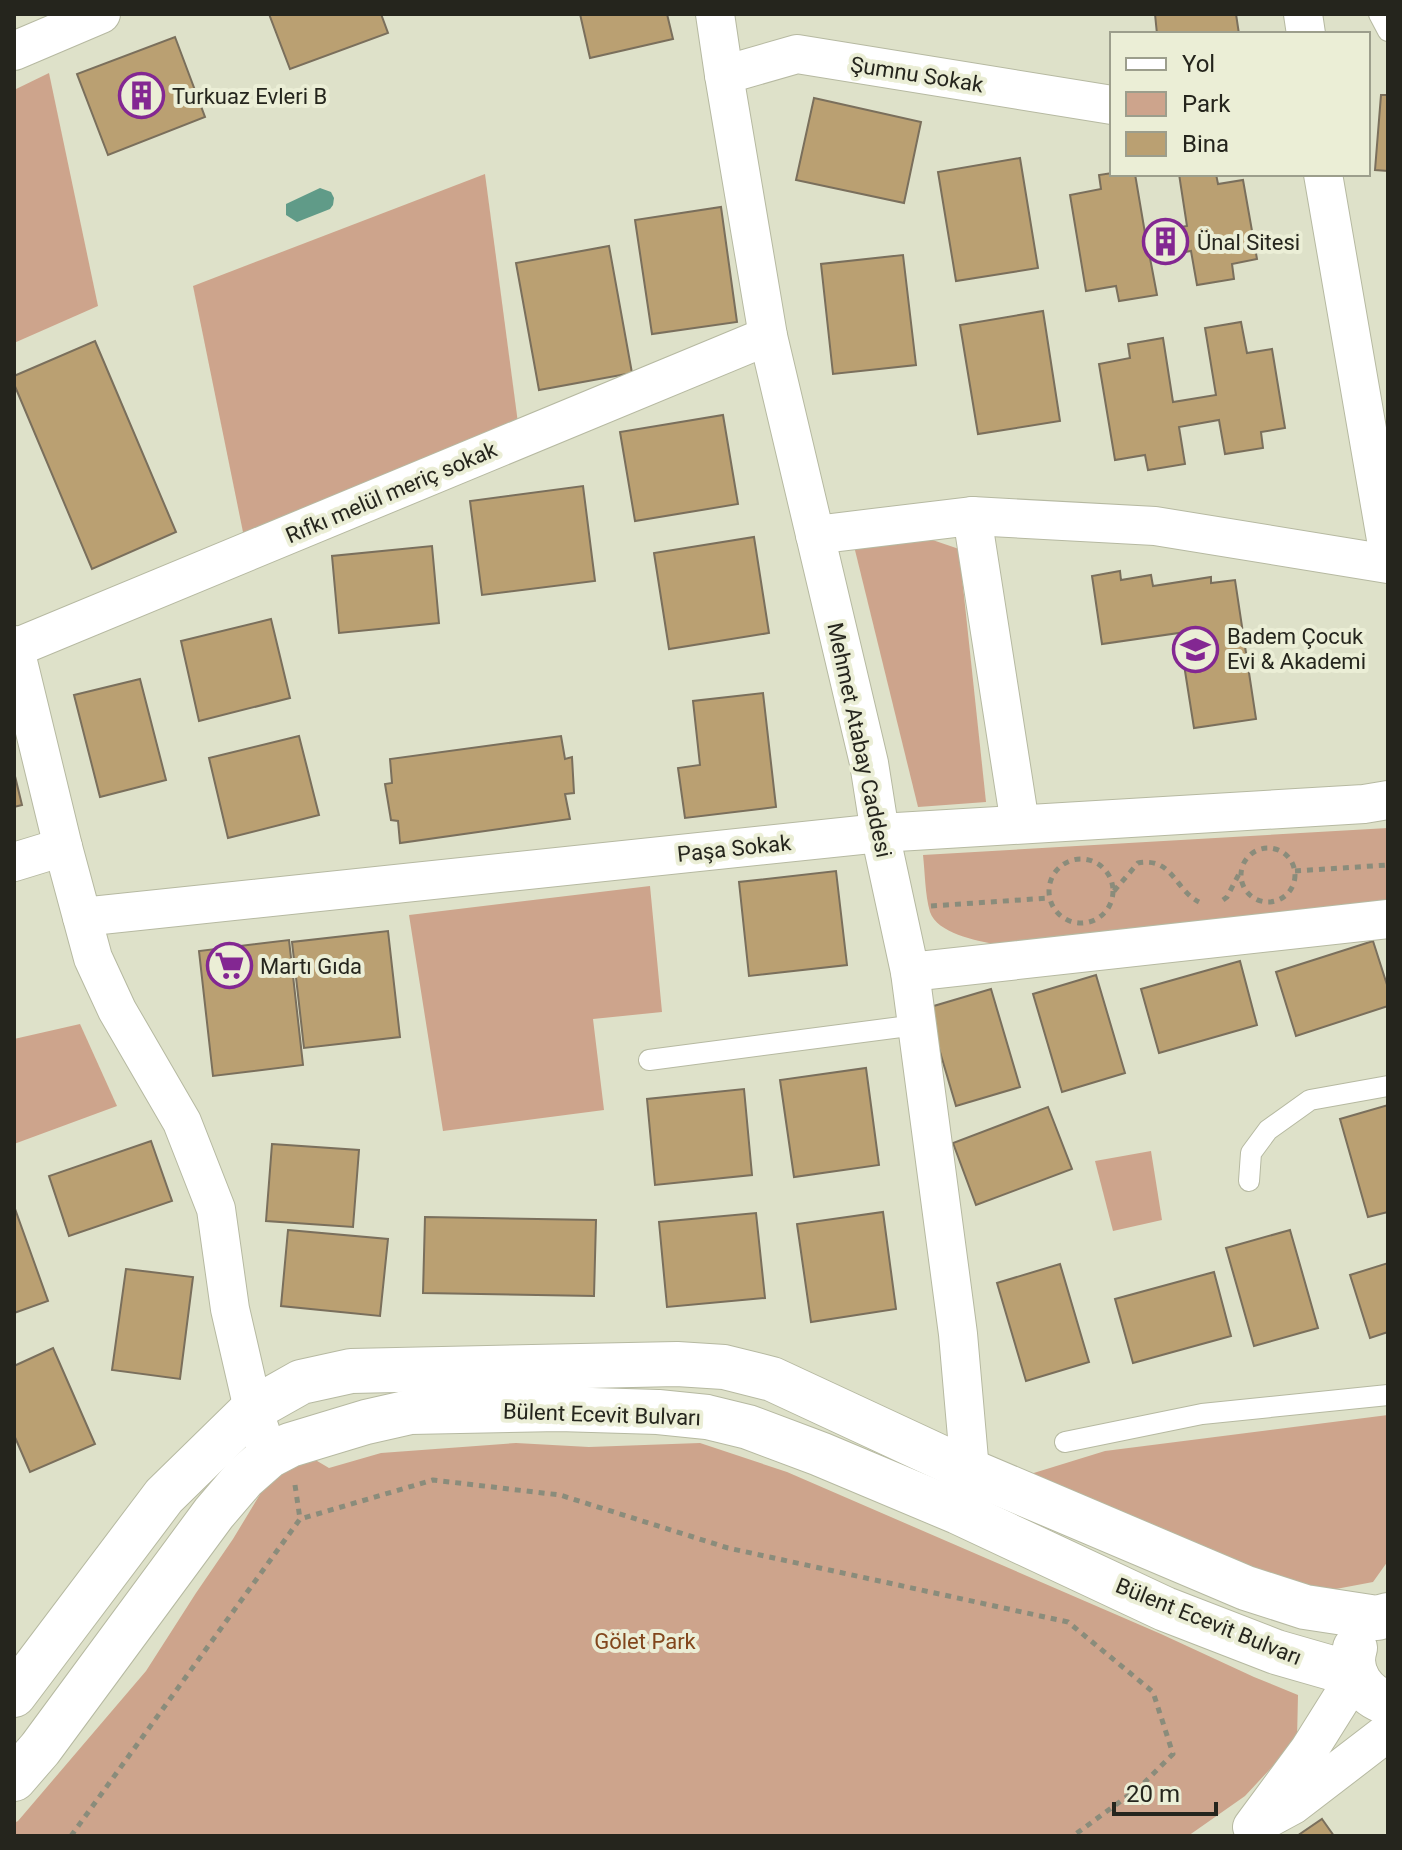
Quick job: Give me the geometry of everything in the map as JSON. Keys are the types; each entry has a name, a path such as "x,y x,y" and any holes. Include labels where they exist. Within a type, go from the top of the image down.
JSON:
{"main road":[{"name":"Bülent Ecevit Bulvarı","path":"14,1695 164,1496 253,1409 301,1382 351,1371 677,1364 724,1367 772,1379 970,1471 1246,1588 1305,1607 1384,1612"},
{"name":"Bülent Ecevit Bulvarı","path":"14,1779 40,1749 214,1513 244,1478 269,1456 290,1445 410,1412 559,1409 670,1413 707,1417 748,1427 965,1515 1165,1609 1276,1652 1356,1675 1386,1733"},
{"path":"965,1515 970,1471"},
{"path":"1356,1675 1353,1653 1360,1634 1384,1612"}],"street":[{"path":"14,51 101,14"},
{"name":"Mehmet Atabay Caddesi","path":"715,14 768,336 869,763 880,833 910,972 958,1334 970,1471"},
{"name":"Şumnu Sokak","path":"724,75 797,54 1110,105"},
{"path":"815,535 972,516 1155,526 1387,547 1323,176"},
{"name":"Rıfkı melül meriç sokak","path":"15,657 768,336"},
{"path":"972,516 1020,824"},
{"path":"15,657 93,958 117,1010 182,1122 216,1209 230,1309 253,1409 269,1456"},
{"name":"Paşa Sokak","path":"82,917 880,833 1364,804 1388,800"},
{"path":"14,862 63,847"},
{"path":"910,972 1388,919"},
{"path":"1246,1832 1309,1750 1356,1675"},
{"path":"1246,1832 1293,1805 1386,1733"}],"lane":[{"path":"1379,14 1388,31"},
{"path":"649,1060 916,1025"},
{"path":"1249,1181 1251,1153 1268,1130 1310,1100 1388,1086"},
{"path":"1065,1442 1202,1414 1388,1395"}],"path":[{"path":"1220,902 1227,897 1244,862 1250,855 1265,848 1281,851 1288,856 1295,871 1295,881 1285,896 1267,902 1251,895 1241,879 1241,870"},
{"path":"1113,892 1111,881 1098,864 1078,859 1067,862 1052,877 1049,898 1060,916 1079,924 1089,922 1106,911 1113,892 1138,863 1153,862 1167,868 1191,898 1203,903"},
{"path":"1295,871 1388,865"},
{"path":"896,908 1049,898"},
{"path":"71,1836 300,1519 433,1480 560,1495 728,1548 1068,1622 1153,1692 1173,1754 1140,1787 1073,1836"}],"green space":[{"path":"49,73 98,306 14,343 14,90"},
{"path":"485,174 518,423 244,537 193,286"},
{"path":"912,533 959,549 986,802 918,807 853,542"},
{"path":"1388,828 1388,902 996,944 958,935 940,925 930,912 927,898 923,855"},
{"path":"650,886 662,1012 593,1019 604,1110 443,1131 409,915"},
{"path":"80,1024 117,1106 14,1144 14,1039"},
{"path":"1151,1151 1162,1220 1113,1231 1095,1161"},
{"path":"1388,1415 1388,1561 1373,1582 1320,1592 1190,1547 1024,1476 1105,1451"},
{"name":"Gölet Park","path":"516,1443 589,1447 700,1443 787,1472 1298,1695 1297,1740 1245,1796 1188,1836 14,1836 14,1823 146,1671 233,1539 290,1445 329,1468 381,1453"}],"water":[{"path":"320,188 331,192 334,198 330,209 297,222 286,215 286,204"}],"building":[{"path":"269,14 381,14 388,33 290,69"},
{"path":"580,14 667,14 673,39 590,58"},
{"path":"1155,14 1236,14 1239,32 1157,32"},
{"name":"Turkuaz Evleri B","path":"175,37 205,117 108,155 77,74"},
{"path":"1381,95 1388,95 1388,171 1375,170"},
{"path":"814,98 921,122 904,203 796,180"},
{"path":"1020,158 1038,268 956,281 938,172"},
{"name":"Ünal Sitesi","path":"1099,175 1135,176 1145,233 1187,226 1179,176 1216,176 1218,184 1243,180 1257,259 1232,264 1234,279 1197,285 1191,251 1150,258 1157,295 1119,301 1116,286 1086,291 1070,195 1101,189"},
{"path":"721,207 737,322 652,334 635,220"},
{"path":"609,246 632,373 539,390 516,263"},
{"path":"903,255 916,365 833,374 821,264"},
{"path":"1043,311 1060,421 978,434 960,325"},
{"path":"1241,322 1247,353 1272,349 1285,428 1261,432 1263,448 1225,454 1219,420 1179,427 1185,464 1148,470 1145,455 1115,460 1099,364 1130,358 1128,344 1163,338 1173,402 1216,395 1205,328"},
{"path":"95,341 176,532 92,569 14,384 14,376"},
{"path":"723,415 738,504 635,521 620,432"},
{"path":"583,486 595,581 482,595 470,501"},
{"path":"754,537 769,633 669,649 654,553"},
{"path":"432,546 439,623 339,633 332,556"},
{"path":"1120,571 1121,580 1151,575 1153,586 1211,577 1211,583 1235,580 1256,719 1194,728 1179,633 1102,644 1092,576"},
{"path":"271,619 290,698 199,721 181,641"},
{"path":"140,679 166,780 100,797 74,695"},
{"path":"763,693 776,807 685,818 678,768 700,765 693,701"},
{"path":"299,736 319,815 228,838 209,758"},
{"path":"561,736 565,759 572,757 574,793 565,794 570,819 400,843 398,821 391,820 385,784 392,783 390,759"},
{"path":"14,772 22,805 14,807"},
{"path":"836,871 847,965 749,976 739,882"},
{"path":"388,931 400,1037 304,1048 292,942"},
{"path":"289,940 303,1065 213,1076 199,951"},
{"path":"1373,941 1388,988 1388,1006 1296,1036 1276,972"},
{"path":"1240,961 1257,1025 1159,1053 1141,989"},
{"path":"1096,975 1125,1073 1062,1092 1033,994"},
{"path":"991,989 1020,1087 956,1106 927,1008"},
{"path":"866,1068 879,1165 794,1177 780,1080"},
{"path":"744,1089 752,1175 655,1185 647,1099"},
{"path":"1388,1105 1388,1212 1368,1217 1340,1119"},
{"path":"1048,1107 1072,1169 976,1205 953,1143"},
{"path":"151,1141 172,1201 69,1236 49,1176"},
{"path":"272,1144 359,1150 353,1227 266,1221"},
{"path":"14,1206 48,1301 14,1313"},
{"path":"883,1212 896,1309 811,1322 797,1224"},
{"path":"756,1213 765,1298 667,1307 659,1222"},
{"path":"425,1217 596,1220 594,1296 423,1293"},
{"path":"288,1230 388,1239 380,1316 281,1306"},
{"path":"1290,1230 1318,1328 1254,1346 1226,1248"},
{"path":"1388,1263 1388,1332 1370,1338 1350,1275"},
{"path":"1060,1264 1089,1362 1026,1381 997,1283"},
{"path":"126,1269 193,1277 180,1379 112,1370"},
{"path":"1214,1272 1231,1336 1133,1363 1115,1299"},
{"path":"53,1348 95,1444 30,1472 14,1435 14,1366"},
{"path":"1322,1819 1334,1836 1297,1836"}],"place":[{"name":"Turkuaz Evleri B","path":"141,96"},
{"name":"Ünal Sitesi","path":"1166,242"},
{"name":"Badem Çocuk Evi & Akademi","path":"1196,649"},
{"name":"Martı Gıda","path":"229,966"}]}
